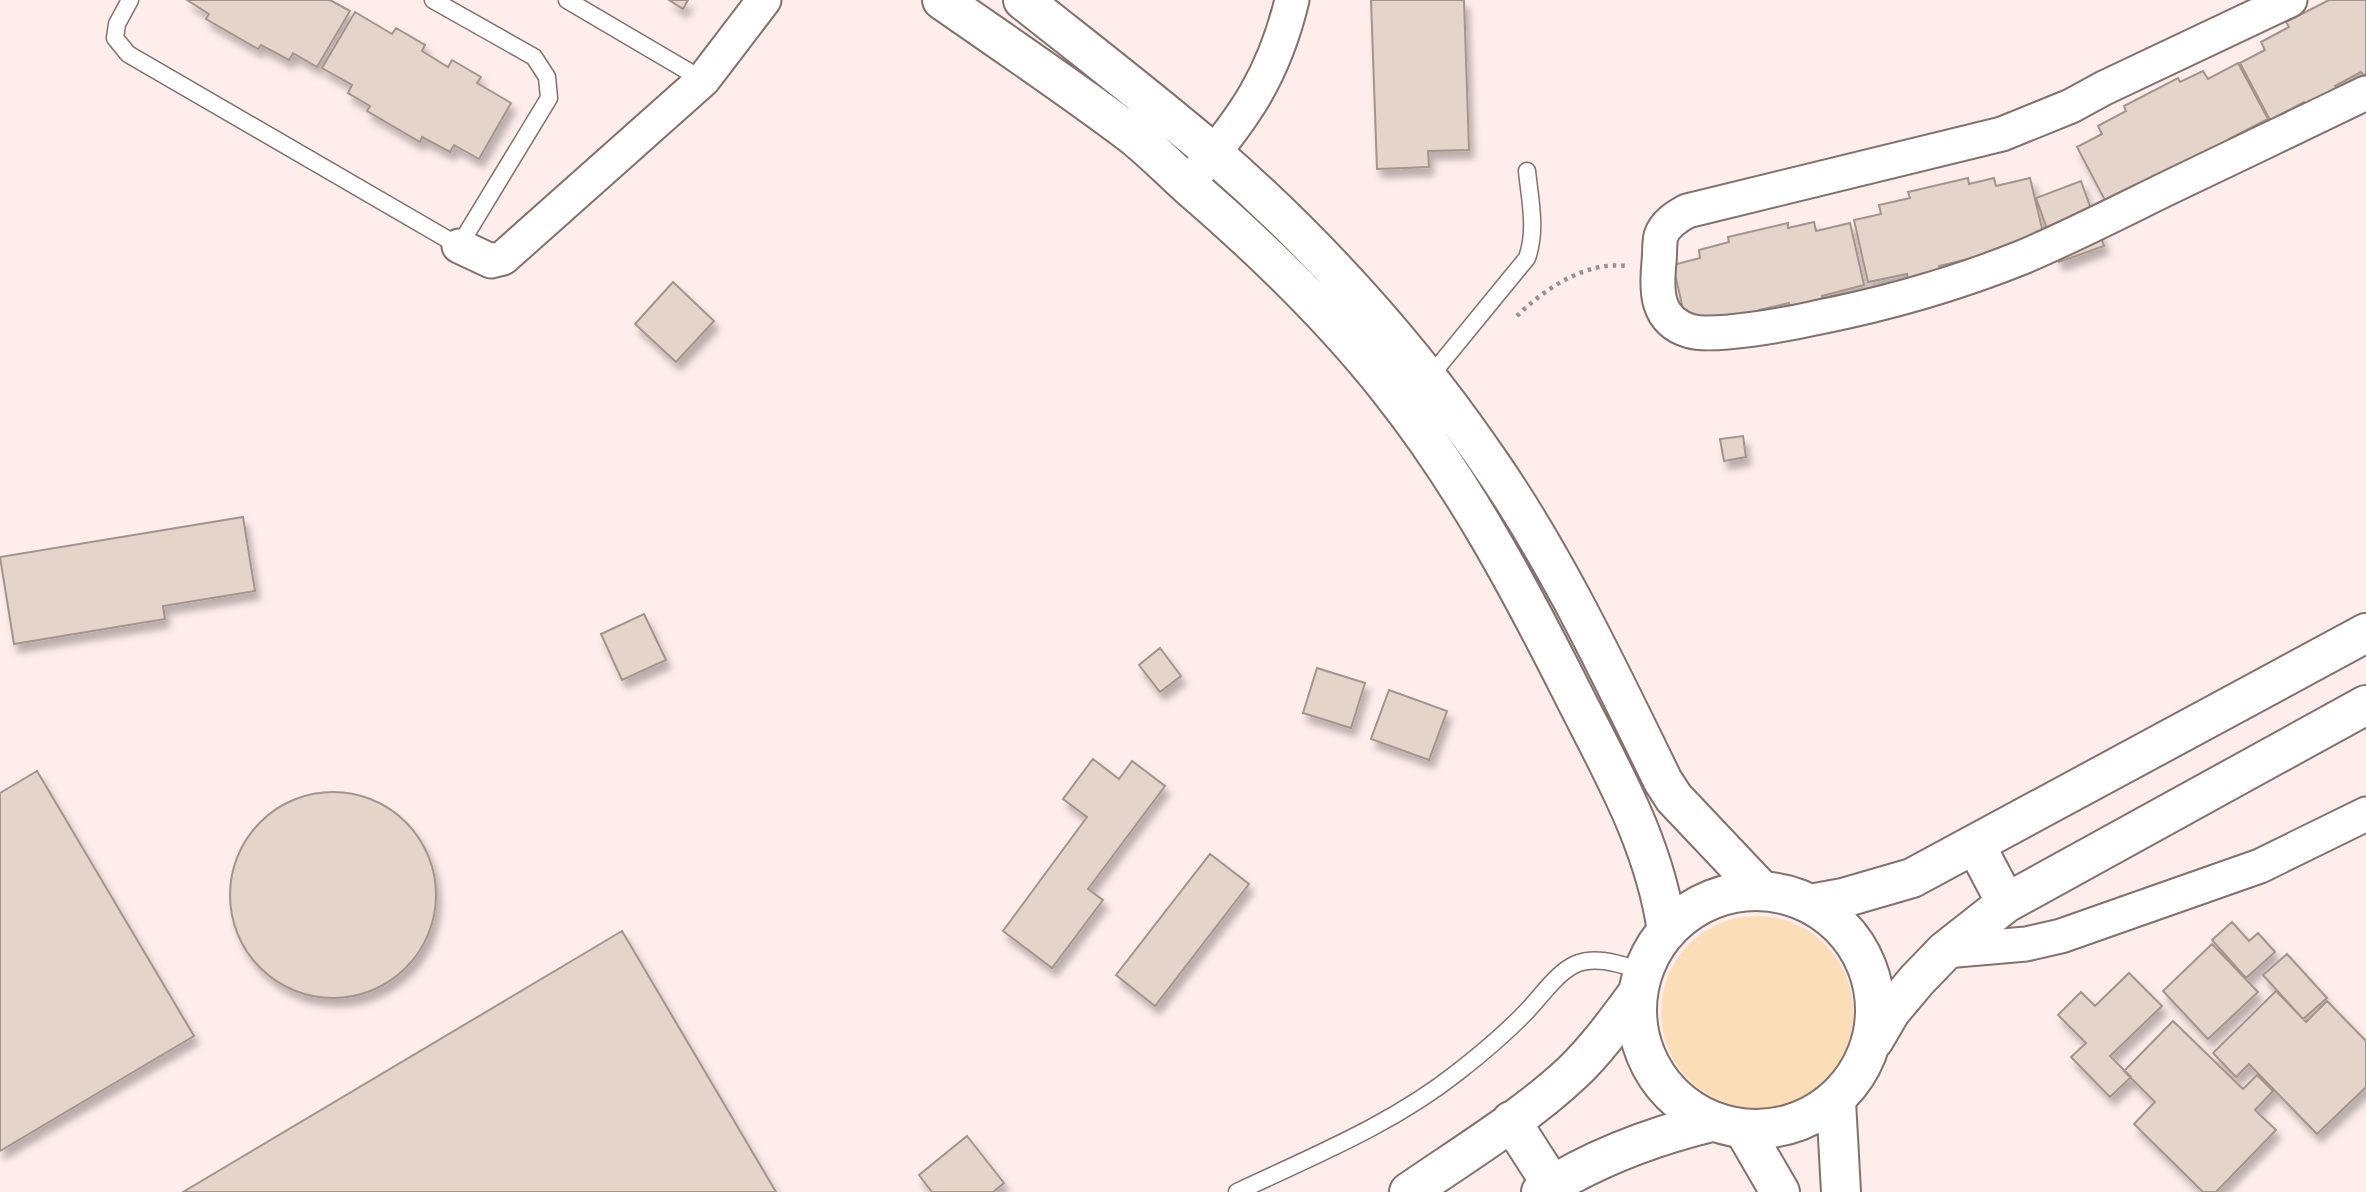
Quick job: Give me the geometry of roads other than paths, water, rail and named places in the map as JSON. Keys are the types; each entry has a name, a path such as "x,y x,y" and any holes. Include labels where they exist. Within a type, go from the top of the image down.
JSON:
{"main road":[{"path":"942,0 1133,135 1240,229 1313,274"},
{"path":"1023,0 1213,153 1265,200 1313,274 1486,456 1528,523 1605,663 1663,781 1674,798 1762,891"},
{"path":"1411,376 1455,480 1533,613 1639,827 1656,879 1667,931"},
{"path":"1811,904 1843,898 1912,878 2366,633"},
{"path":"1511,1121 1547,1188 1614,1152 1648,1139 1728,1126 1777,1129 1808,1119 1836,1101 1857,1075 1891,1011 1945,951 1976,925 2006,903 2366,705"},
{"path":"1975,844 2006,903"},
{"path":"1409,1192 1548,1095 1575,1070 1601,1042 1640,982 1653,950 1667,931 1687,913 1710,900 1736,892 1762,891 1787,895 1811,904 1834,919 1847,932 1867,963 1875,990 1876,1018 1871,1045"},
{"path":"1640,982 1638,1033 1653,1071 1678,1102 1728,1126 1780,1192"},
{"path":"1836,1101 1841,1192"}],"street":[{"path":"459,246 491,261 503,258 703,80 764,0"},
{"path":"1187,184 1247,110 1272,66 1292,0"},
{"path":"2290,0 2071,106 2002,134 1687,211 1669,222 1661,235 1657,290 1664,313 1682,329 1693,332 1760,328 1885,302 1954,281 2022,257 2088,227 2366,93"},
{"path":"1945,951 2026,944 2061,936 2260,866 2366,814"}],"lane":[{"path":"130,0 117,24 115,38 128,54 459,246 550,98 548,77 534,57 433,0"},
{"path":"567,0 703,80"},
{"path":"1411,376 1527,258 1532,245 1533,230 1527,171"},
{"path":"1237,1192 1375,1128 1417,1102 1491,1044 1524,1014 1564,971 1576,964 1589,960 1603,961 1640,982"}]}
